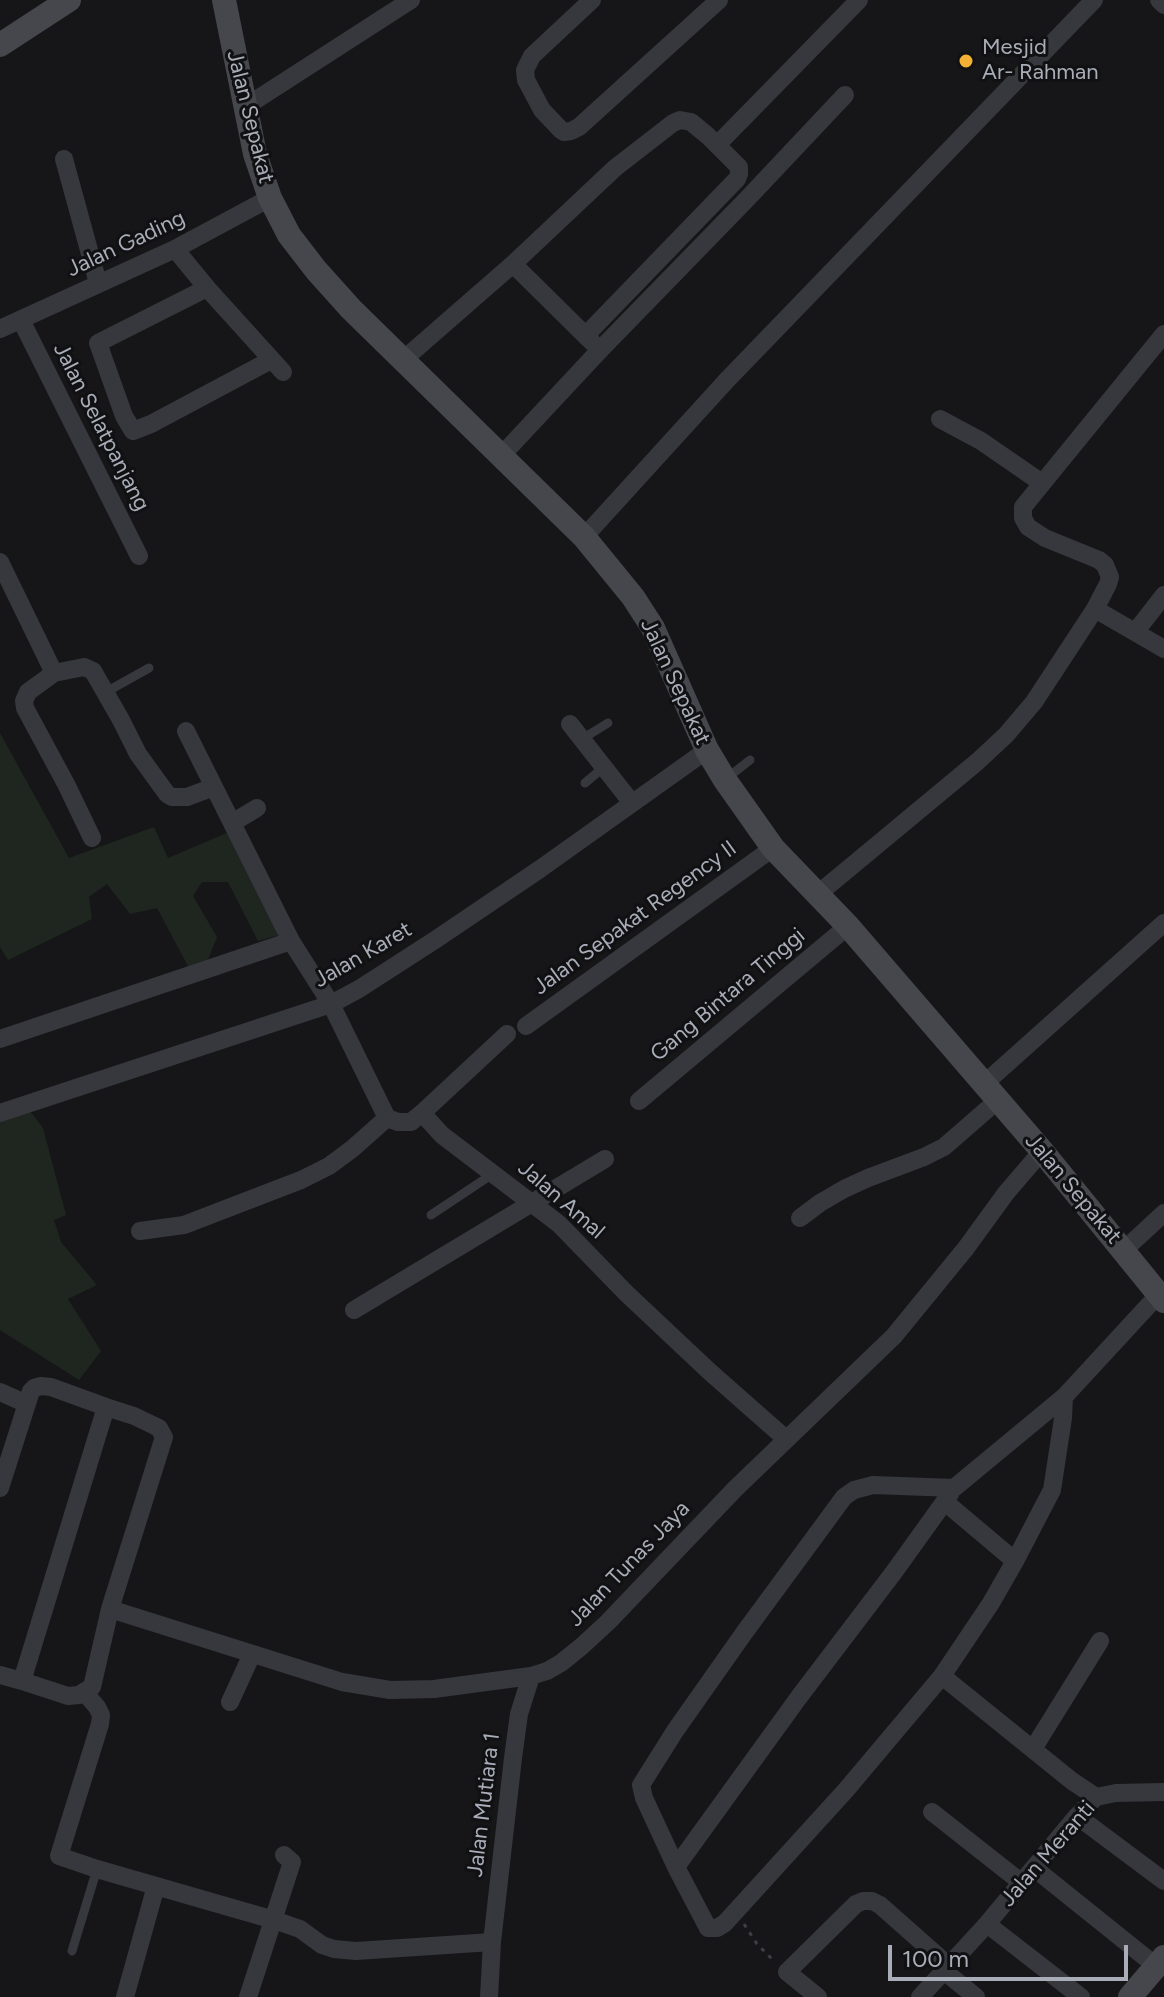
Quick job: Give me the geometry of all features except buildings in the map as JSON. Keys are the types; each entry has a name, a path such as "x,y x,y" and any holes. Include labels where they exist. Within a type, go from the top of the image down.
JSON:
{"main road":[{"path":"0,45 69,0"},
{"name":"Jalan Sepakat","path":"224,0 255,154 270,198 289,235 351,309 584,537 633,597 653,628 707,750 773,848 848,926 1042,1151 1161,1297"},
{"path":"1130,1997 1160,1962"}],"street":[{"path":"245,107 411,0"},
{"path":"592,0 532,56 525,70 526,80 542,110 561,130 571,131 579,127 719,0"},
{"path":"717,145 859,0"},
{"path":"584,537 727,380 1094,0"},
{"path":"1159,0 1164,5"},
{"path":"501,456 845,95"},
{"path":"403,360 513,264 615,168 673,123 686,120 695,124 739,167 737,179 586,335"},
{"path":"64,159 98,283"},
{"name":"Jalan Gading","path":"0,329 175,249 270,198"},
{"path":"175,249 277,366 133,431 124,416 98,343 207,288"},
{"path":"513,264 600,350"},
{"name":"Jalan Selatpanjang","path":"21,320 139,556"},
{"path":"818,894 1006,735 1034,702 1095,609 1110,577 1105,565 1028,527 1023,518 1023,507 1164,334"},
{"path":"940,419 981,441 1042,483"},
{"path":"0,562 54,673"},
{"path":"1136,631 1164,595"},
{"path":"1095,609 1164,649"},
{"path":"92,838 25,708 28,692 54,673 87,668 93,671 138,754 167,794 187,797 214,787"},
{"path":"570,724 632,803"},
{"path":"186,731 291,941 331,1004 387,1118 411,1122 507,1034"},
{"name":"Jalan Karet","path":"0,1113 331,1004 435,940 707,750"},
{"path":"232,823 257,808"},
{"name":"Jalan Sepakat Regency II","path":"526,1026 773,848"},
{"path":"800,1218 844,1189 944,1147 991,1092 1164,923"},
{"name":"Gang Bintara Tinggi","path":"639,1101 848,926"},
{"path":"0,1039 291,941"},
{"name":"Jalan Amal","path":"422,1113 442,1135 559,1224 626,1293 786,1439"},
{"path":"140,1231 184,1225 301,1180 329,1166 387,1118"},
{"name":"Jalan Tunas Jaya","path":"110,1609 342,1682 390,1690 434,1689 531,1676 561,1663 608,1622 735,1489 894,1336 1042,1151"},
{"path":"354,1310 605,1159"},
{"path":"1124,1250 1164,1213"},
{"path":"676,1867 949,1495 1064,1397 1161,1297"},
{"path":"0,1488 6,1451 31,1391 41,1386 134,1416 159,1428 164,1437 110,1609 92,1687 85,1693 68,1696 0,1675"},
{"path":"0,1392 27,1404"},
{"path":"1015,1561 949,1495 873,1485 854,1490 844,1497 641,1781 644,1798 708,1928 721,1925 736,1910 846,1790 942,1676 991,1603 1015,1561 1052,1490 1064,1397"},
{"path":"22,1681 106,1407"},
{"path":"1033,1749 1100,1641"},
{"path":"230,1702 252,1654"},
{"name":"Jalan Mutiara 1","path":"489,1997 492,1942 515,1743 519,1714 531,1676"},
{"path":"942,1676 1096,1797"},
{"path":"85,1693 101,1715 100,1724 59,1856 274,1920 300,1929 322,1945 344,1951 492,1942"},
{"name":"Jalan Meranti","path":"920,1997 1096,1797 1116,1793 1162,1794"},
{"path":"932,1812 1160,1962"},
{"path":"1077,1816 1164,1881"},
{"path":"248,1997 292,1862 284,1855"},
{"path":"125,1997 156,1886"},
{"path":"818,1997 787,1972 856,1904 866,1900 880,1905 976,1997"},
{"path":"987,1924 1081,1997"}],"lane":[{"path":"106,692 149,668"},
{"path":"582,739 608,723"},
{"path":"725,780 750,760"},
{"path":"585,783 604,767"},
{"path":"431,1215 494,1173"},
{"path":"72,1951 97,1869"}],"path":[{"path":"736,1910 757,1944 787,1972"}],"shaded area":[{"path":"0,733 69,858 154,827 168,858 229,832 283,934 258,941 228,882 202,882 193,896 217,937 207,962 189,968 157,908 130,914 107,884 89,897 92,919 8,960 0,947"},
{"path":"27,1107 43,1128 66,1215 54,1220 61,1242 97,1285 68,1299 101,1351 79,1380 0,1330 0,1118"}],"place":[{"name":"Mesjid Ar- Rahman","path":"966,61"}]}
